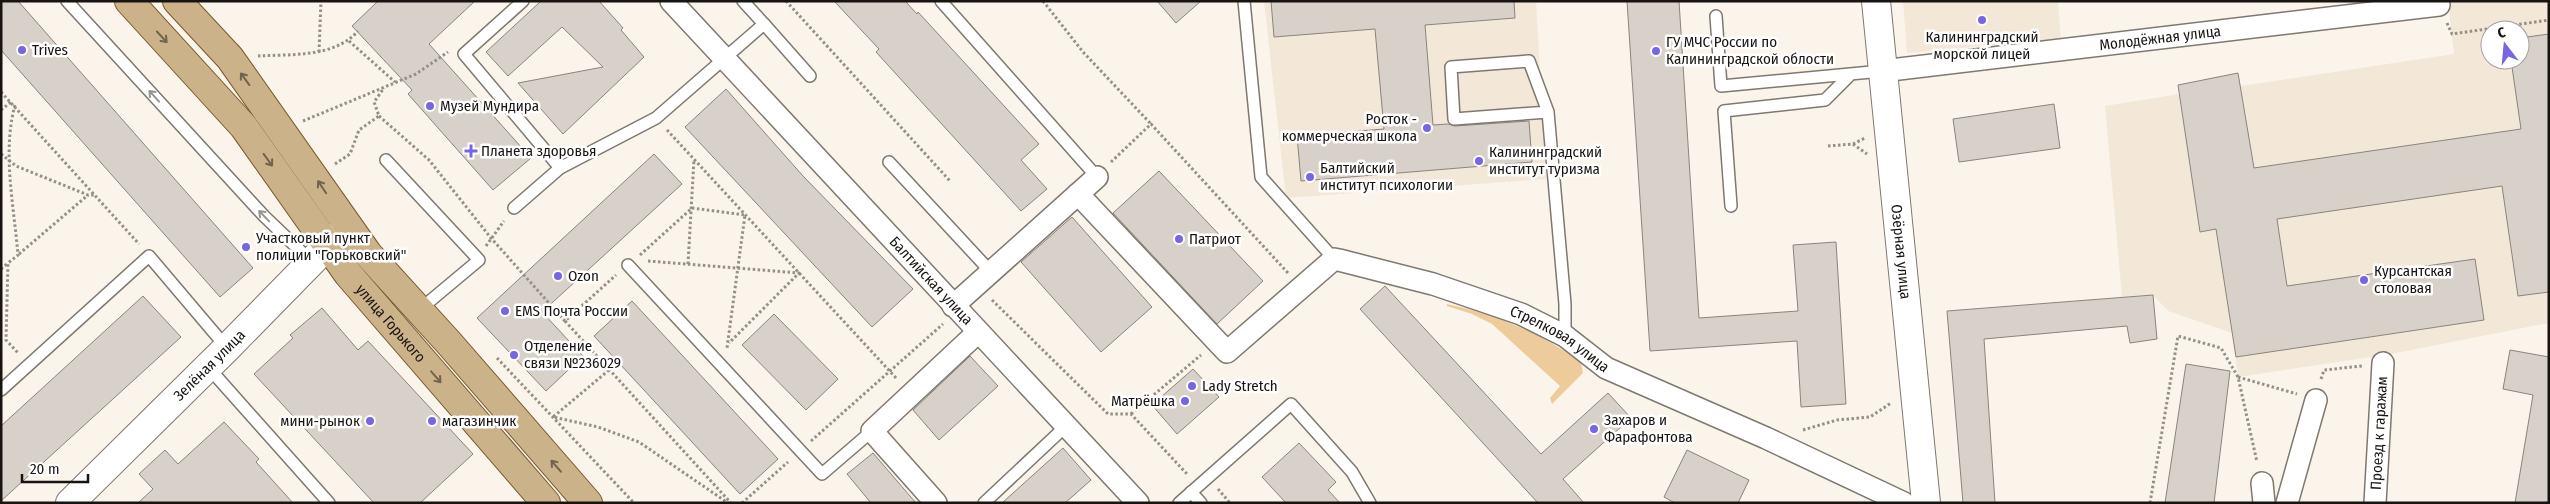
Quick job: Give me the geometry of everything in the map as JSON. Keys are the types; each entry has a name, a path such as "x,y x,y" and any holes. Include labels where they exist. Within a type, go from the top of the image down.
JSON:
{"main road":[{"name":"улица Горького","path":"129,1 244,127 320,253 348,274 546,503"},
{"name":"улица Горького","path":"177,1 230,58 368,254 418,311 450,343 588,503"}],"street":[{"path":"671,1 724,60"},
{"name":"Озёрная улица","path":"1876,1 1926,503"},
{"name":"Молодёжная улица","path":"1882,72 2439,5"},
{"name":"Балтийская улица","path":"724,60 1138,503"},
{"path":"956,309 972,289 1096,177"},
{"path":"1078,194 1222,347 1301,288 1334,259"},
{"name":"Зелёная улица","path":"70,503 320,253 349,228"},
{"name":"Стрелковая улица","path":"1334,259 1433,284 1522,314 1565,336 1606,368 1766,438 1904,503"},
{"path":"936,503 872,431 978,332"},
{"name":"Проезд к гаражам","path":"2375,503 2383,363"},
{"path":"2287,503 2316,400"}],"lane":[{"path":"67,1 264,216 320,253"},
{"path":"523,1 464,54 560,168"},
{"path":"743,1 810,76"},
{"path":"942,1 1096,177"},
{"path":"1244,1 1261,177 1334,259"},
{"path":"1716,16 1721,86 1882,72"},
{"path":"514,208 560,168 656,118 764,24"},
{"path":"1548,112 1454,119 1451,67 1529,61 1548,112 1565,304 1565,336"},
{"path":"1731,206 1724,111 1825,100 1849,76"},
{"path":"386,160 479,260 418,311"},
{"path":"889,162 991,272"},
{"path":"1,390 149,256 227,348"},
{"path":"631,262 822,474 872,431"},
{"path":"208,367 329,503"},
{"path":"1179,503 1292,404 1352,472 1370,503"},
{"path":"984,503 1066,426"},
{"path":"1191,492 1201,503"}],"path":[{"path":"319,52 321,1"},
{"path":"786,1 950,181"},
{"path":"1043,1 1083,52 1301,288"},
{"path":"2439,5 2452,34 2549,20"},
{"path":"257,56 319,52 349,41 358,32"},
{"path":"349,41 395,82"},
{"path":"296,124 416,74 449,52"},
{"path":"385,87 374,102 378,116 429,160 491,238"},
{"path":"1,92 96,194 149,256"},
{"path":"1,110 10,102"},
{"path":"15,105 10,122 10,160 18,255"},
{"path":"335,165 350,154 359,130 378,116"},
{"path":"656,118 911,394"},
{"path":"1096,177 1151,124"},
{"path":"1828,146 1853,144 1872,134"},
{"path":"1853,144 1874,159"},
{"path":"1,154 16,166 88,194 96,194"},
{"path":"688,264 694,159"},
{"path":"1,269 88,194"},
{"path":"479,260 491,238 514,208"},
{"path":"631,262 688,264 799,273"},
{"path":"8,263 6,340 29,366"},
{"path":"728,343 799,273"},
{"path":"972,289 991,299 1108,414 1131,414 1222,347"},
{"path":"742,503 956,309"},
{"path":"565,321 729,503"},
{"path":"2150,503 2178,336 2221,348 2238,377 2263,493"},
{"path":"494,354 634,503"},
{"path":"2238,377 2316,400 2324,370 2383,363"},
{"path":"553,417 609,370"},
{"path":"1766,438 1806,430 1837,420 1870,417 1893,402"},
{"path":"1131,414 1186,474 1216,487 1230,503"},
{"path":"553,417 598,427 639,442 729,503"}],"shaded area":[{"path":"1264,1 1536,1 1546,179 1286,198"},
{"name":"Калининградский морской лицей","path":"1903,1 2058,1 2061,39 1907,53"},
{"path":"2448,1 2549,1 2549,323 2391,354 2238,377 2232,333 2168,311 2153,295 2122,297 2105,106 2179,94 2178,85 2238,73 2241,86 2454,54"},
{"path":"1447,304 1483,313 1533,333 1581,362 1583,373 1552,404 1550,398 1560,386 1492,324 1472,314 1447,306"}],"building":[{"path":"1,1 18,1 253,268 220,297 1,50"},
{"path":"378,1 475,1 429,44 531,158 493,190 408,94 412,90 352,26"},
{"path":"541,1 599,1 623,28 621,30 644,57 563,134 518,83 603,67 562,27 508,76 486,52"},
{"path":"834,1 905,1 917,14 918,12 1039,144 1021,160 1047,189 1021,211 876,52 879,49"},
{"path":"1157,1 1201,1 1176,23"},
{"path":"1271,1 1514,1 1515,18 1425,25 1433,125 1448,124 1455,126 1529,121 1532,162 1301,181 1297,136 1384,129 1375,29 1274,37"},
{"path":"1627,1 1679,1 1699,318 1798,311 1793,245 1836,242 1846,404 1801,407 1797,341 1650,351"},
{"path":"2549,34 2549,292 2518,296 2502,186 2277,219 2287,286 2475,259 2484,320 2236,357 2216,229 2200,232 2178,85 2238,73 2254,168 2521,129 2512,70 2530,70 2530,37"},
{"path":"726,89 803,176 913,289 872,327 685,127"},
{"path":"2054,104 2060,148 1959,162 1953,119"},
{"path":"654,154 682,184 542,312 583,356 546,391 477,318"},
{"name":"Патриот","path":"1159,171 1263,281 1217,324 1113,213"},
{"path":"1072,217 1152,307 1101,352 1021,262"},
{"path":"1385,286 1541,454 1608,393 1631,418 1563,479 1584,503 1538,503 1360,309"},
{"path":"2153,295 2157,339 2130,343 2127,326 1984,339 1995,503 1963,503 1947,311"},
{"path":"143,296 181,337 1,501 1,426"},
{"path":"632,301 778,459 740,494 594,336"},
{"name":"мини-рынок","path":"322,308 358,350 368,341 473,454 420,503 374,503 254,374 293,338 290,335"},
{"path":"774,314 838,379 806,410 742,345"},
{"path":"2510,350 2549,357 2549,503 2515,503 2533,395 2503,389"},
{"path":"970,356 998,386 939,440 913,410"},
{"path":"2186,364 2230,371 2214,503 2165,503"},
{"name":"Матрёшка","path":"1193,369 1219,397 1177,434 1152,405"},
{"path":"224,422 259,459 256,462 293,503 138,503 153,489 139,474 165,450 178,464"},
{"path":"1299,443 1336,482 1328,490 1340,503 1286,503 1262,477"},
{"path":"1063,448 1091,480 1065,503 1002,503"},
{"path":"1687,450 1749,480 1738,503 1675,503 1664,497"},
{"path":"873,453 916,503 871,503 847,474"}],"place":[{"name":"Калининградский морской лицей","path":"1982,20"},
{"name":"Trives","path":"22,50"},
{"name":"ГУ МЧС России по Калининградской облости","path":"1656,51"},
{"name":"Музей Мундира","path":"430,106"},
{"name":"Росток - коммерческая школа","path":"1427,128"},
{"name":"Планета здоровья","path":"471,151"},
{"name":"Калининградский институт туризма","path":"1479,161"},
{"name":"Балтийский институт психологии","path":"1310,177"},
{"name":"Патриот","path":"1179,239"},
{"name":"Участковый пункт полиции \"Горьковский\"","path":"246,247"},
{"name":"Ozon","path":"558,276"},
{"name":"Курсантская столовая","path":"2364,280"},
{"name":"EMS Почта России","path":"505,311"},
{"name":"Отделение связи №236029","path":"514,355"},
{"name":"Lady Stretch","path":"1192,386"},
{"name":"Матрёшка","path":"1185,401"},
{"name":"мини-рынок","path":"370,421"},
{"name":"магазинчик","path":"432,421"},
{"name":"Захаров и Фарафонтова","path":"1594,429"}]}
